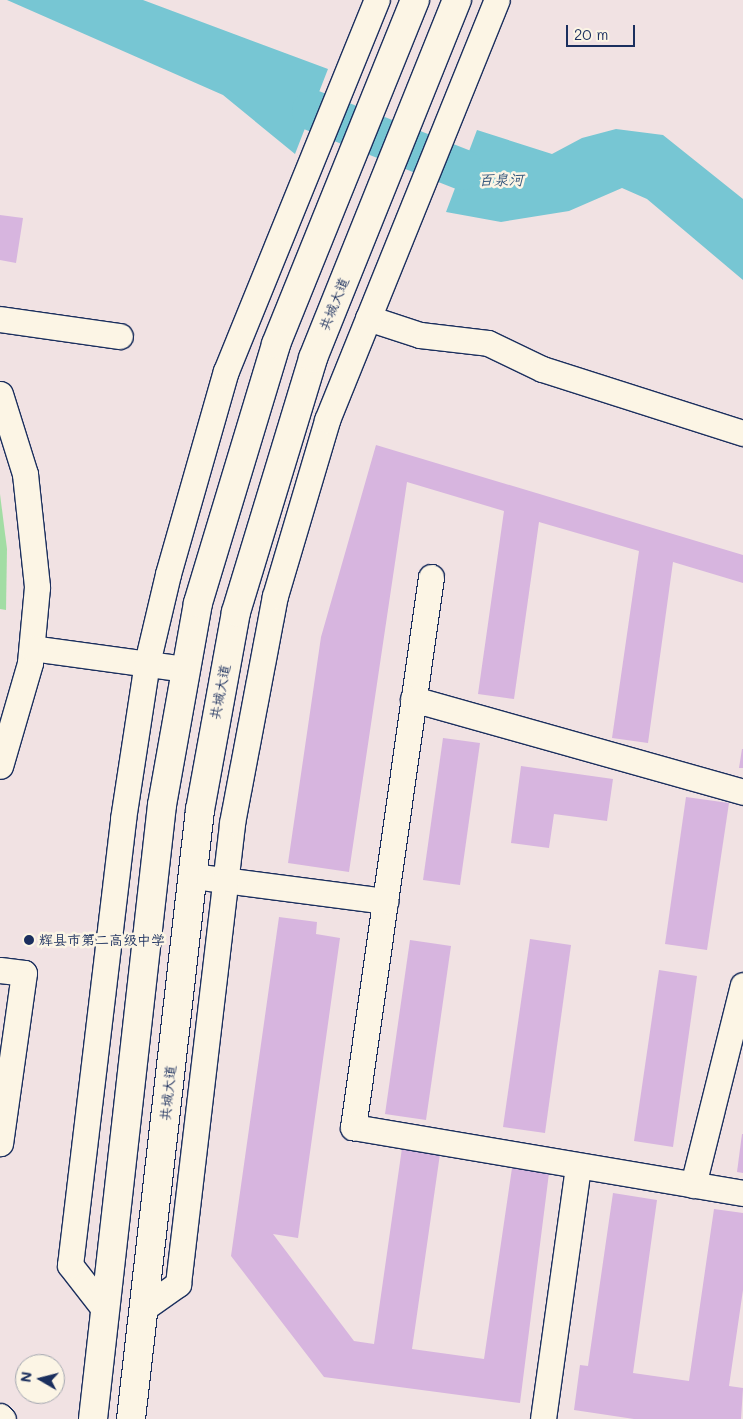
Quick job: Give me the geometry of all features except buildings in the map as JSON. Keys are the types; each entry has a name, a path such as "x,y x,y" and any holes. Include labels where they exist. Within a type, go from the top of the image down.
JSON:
{"main road":[{"path":"93,1419 162,805 184,669 219,525 247,432 344,172 415,0"},
{"name":"共城大道","path":"132,1419 193,876 217,699 256,535 313,358 457,0"}],"street":[{"path":"105,1310 70,1265 123,819 147,664 168,574 226,370 377,0"},
{"path":"144,1308 178,1284 225,880 244,742 275,596 327,420 497,0"},
{"path":"368,318 420,336 488,344 542,369 743,433"},
{"path":"0,319 120,336"},
{"path":"0,394 16,437 32,511 37,587 32,648 22,700 0,766"},
{"path":"431,578 353,1127 743,1193"},
{"path":"32,648 184,669"},
{"path":"413,699 743,792"},
{"path":"193,876 385,901"},
{"path":"0,970 24,973 0,1144"},
{"path":"694,1185 743,985"},
{"path":"543,1419 578,1166"}],"green space":[{"path":"0,494 7,549 6,610 0,609"}],"water":[{"path":"7,0 143,0 328,69 295,154 223,95"},
{"name":"百泉河","path":"616,129 663,135 743,199 743,280 647,199 622,188 569,211 501,222 446,212 477,130 552,154 582,138"}],"waterway":[{"name":"百泉河","path":"312,110 462,169"}],"place":[{"name":"辉县市第二高级中学","path":"29,940"}]}
